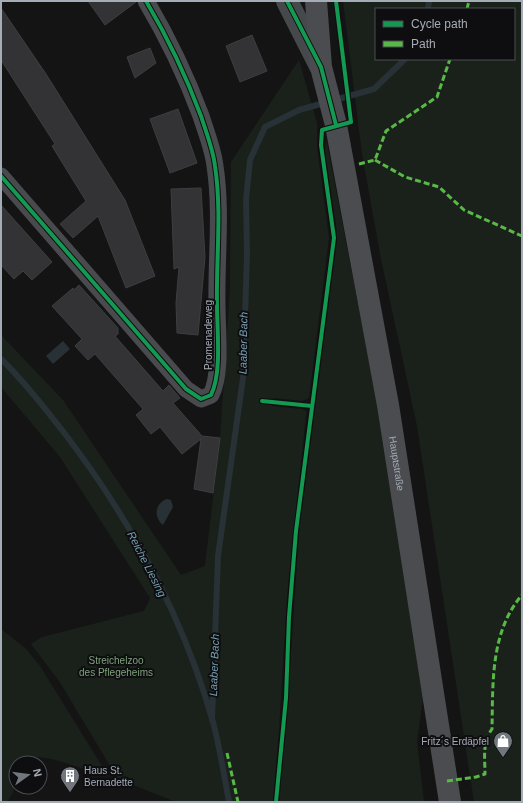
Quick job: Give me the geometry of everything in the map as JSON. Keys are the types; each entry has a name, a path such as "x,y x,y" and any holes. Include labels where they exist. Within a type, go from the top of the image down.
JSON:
{"main road":[{"path":"287,1 321,69"},
{"name":"Hauptstraße","path":"316,1 321,69 336,124 388,404 450,802"}],"street":[{"name":"Promenadeweg","path":"1,176 186,389 201,398 211,395 216,387 217,358 218,200 215,164 207,134 192,92 171,45 146,1"}],"green space":[{"path":"343,1 522,1 522,802 474,802 417,426 381,259 362,154"},
{"name":"Streichelzoo des Pflegeheims","path":"299,60 317,123 317,147 329,238 309,398 302,401 274,398 272,406 301,409 306,411 287,596 273,802 176,802 118,779 59,681 31,644 42,637 144,611 150,598 60,457 1,387 1,335 63,400 181,575 205,566 220,438 230,289 231,162"},
{"path":"326,138 381,423 423,697 417,742 424,802 279,802 286,728 299,532 337,241 325,152"},
{"path":"1,629 26,649 40,666 108,776 48,758 48,755 8,755 8,795 12,795 7,802 1,802"}],"shaded area":[{"path":"63,341 70,349 53,364 46,356"},
{"path":"167,499 171,500 173,507 163,525 158,518 157,510 160,504"}],"building":[{"path":"88,1 136,1 136,2 105,25"},
{"path":"1,8 46,74 125,200 155,276 126,288 98,216 73,238 60,224 86,201 52,146 55,144 1,60"},
{"path":"252,35 267,71 240,82 226,46"},
{"path":"150,48 156,63 135,78 127,57"},
{"path":"178,109 197,163 170,173 150,119"},
{"path":"201,188 205,257 198,335 177,333 176,303 179,267 174,269 171,189"},
{"path":"1,205 52,262 32,280 23,271 14,279 1,265"},
{"path":"79,285 118,328 118,334 115,336 163,391 169,385 180,398 173,403 202,436 220,438 213,493 194,489 201,439 182,454 160,427 151,434 136,415 143,409 95,354 88,360 75,346 82,339 52,306 73,288 74,290"}],"waterway":[{"name":"Laaber Bach","path":"428,8 429,1"},
{"name":"Laaber Bach","path":"212,720 218,556 243,378 247,255 246,200 250,160 265,127 299,110 374,89 404,60"},
{"name":"Reiche Liesing","path":"1,359 33,394 86,463 110,497 151,569 170,606 201,683 213,722 229,802"}],"marked path":[{"path":"467,8 469,1"},
{"path":"359,164 375,160 386,131 437,97 450,60"},
{"path":"375,160 405,177 439,187 464,210 522,236"},
{"path":"447,781 476,777 485,774 485,745 492,729 493,677 495,659 504,625 522,595"},
{"path":"227,753 238,802"}],"cycle path":[{"path":"1,176 186,389 201,399 211,395 217,375 218,364 218,201 214,160 201,116 189,86 169,43 146,1"},
{"path":"287,1 321,67 336,125"},
{"path":"276,802 286,698 289,617 296,531 334,238 321,145 322,130 351,122 336,1"},
{"path":"262,401 312,406"}],"place":[{"name":"Fritz´s Erdäpfel","path":"503,758"},
{"name":"Haus St. Bernadette","path":"70,793"}]}
